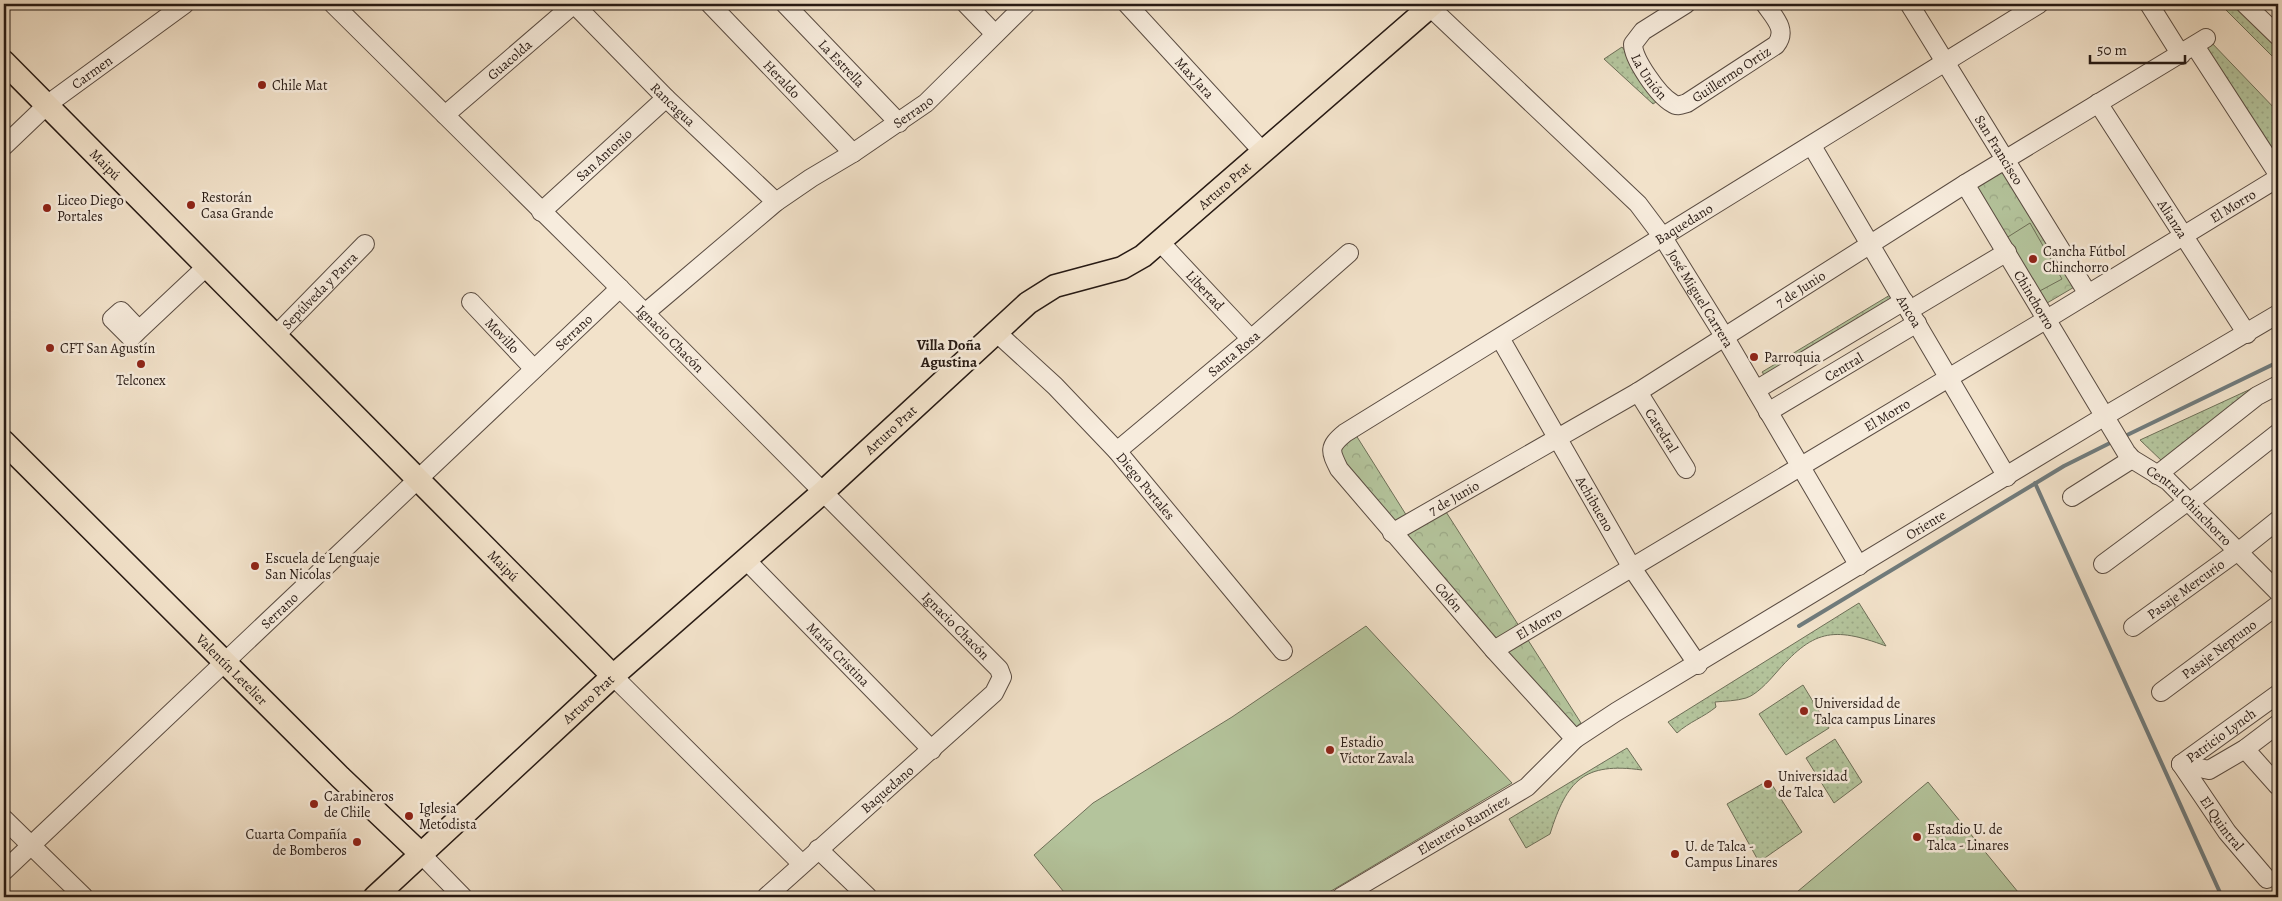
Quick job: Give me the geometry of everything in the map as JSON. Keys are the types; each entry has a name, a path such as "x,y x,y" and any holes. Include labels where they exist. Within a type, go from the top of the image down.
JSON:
{"main road":[{"name":"Arturo Prat","path":"376,897 613,676 823,492 1028,303 1048,290 1070,280 1122,268 1144,256 1431,5"},
{"name":"Maipú","path":"4,62 48,104 274,337 613,676"},
{"name":"Valentín Letelier","path":"4,442 340,777 421,854"}],"street":[{"name":"Carmen","path":"4,146 48,104 184,4"},
{"name":"Ignacio Chacón","path":"333,4 541,212 620,288 992,661 999,669 1002,678"},
{"name":"Guacolda","path":"445,115 574,4"},
{"name":"Rancagua","path":"574,4 666,98 776,202"},
{"name":"Heraldo","path":"710,4 853,153"},
{"name":"La Estrella","path":"785,4 899,123"},
{"path":"966,4 995,34"},
{"name":"Serrano","path":"645,313 776,202 899,123 940,91 1026,4"},
{"name":"Max Jara","path":"1127,4 1263,152"},
{"name":"La Unión","path":"1673,104 1666,99 1636,60 1633,44 1643,31 1686,4"},
{"name":"Guillermo Ortiz","path":"1673,104 1679,106 1687,104 1776,45 1782,35 1778,23 1765,4"},
{"name":"San Francisco","path":"1910,4 1944,63 2088,294"},
{"name":"Baquedano","path":"1331,449 1335,442 1345,433 2039,4"},
{"path":"2148,4 2194,46 2278,176"},
{"path":"2245,4 2278,36"},
{"name":"José Miguel Carrera","path":"1431,5 1638,204 1662,236 1724,336 1859,566"},
{"name":"7 de Junio","path":"1392,532 1638,392 1870,243 2194,46"},
{"name":"San Antonio","path":"541,212 666,98"},
{"name":"Alianza","path":"2098,103 2182,236 2247,334"},
{"name":"Ancoa","path":"1812,146 2007,477"},
{"name":"El Morro","path":"1494,650 2047,319 2278,176"},
{"name":"Chinchorro","path":"1965,184 2105,416"},
{"name":"Libertad","path":"1160,242 1251,339"},
{"name":"Sepúlveda y Parra","path":"274,337 366,244"},
{"name":"Santa Rosa","path":"1117,451 1251,339 1349,252"},
{"name":"Central","path":"1768,412 1910,311 2007,252"},
{"path":"139,330 206,268"},
{"name":"Serrano","path":"4,871 620,288"},
{"name":"Movillo","path":"471,302 534,369"},
{"name":"Central","path":"1756,390 1910,311"},
{"name":"Oriente","path":"1575,739 1642,696 1698,664 2105,416 2278,314"},
{"name":"Diego Portales","path":"996,332 1055,386 1117,451 1282,651"},
{"name":"Achibueno","path":"1500,338 1632,568 1698,664"},
{"path":"2157,475 2257,396 2278,386"},
{"name":"Catedral","path":"1638,392 1686,468"},
{"name":"Central Chinchorro","path":"2105,416 2129,456 2168,481 2278,592"},
{"path":"2103,564 2278,433"},
{"name":"Colón","path":"1331,449 1339,469 1392,532 1494,650 1575,739"},
{"path":"2072,497 2129,456"},
{"name":"Pasaje Mercurio","path":"2133,627 2278,520"},
{"name":"María Cristina","path":"746,560 932,750"},
{"name":"Pasaje Neptuno","path":"2161,692 2278,606"},
{"name":"Maipú","path":"613,676 802,864"},
{"name":"Baquedano","path":"766,897 818,848 932,750 994,693 1002,678"},
{"name":"Patricio Lynch","path":"2181,764 2278,694"},
{"name":"Patricio Lynch","path":"2181,764 2209,770 2245,749 2278,724"},
{"name":"Eleuterio Ramírez","path":"1341,897 1527,787 1575,739"},
{"path":"2245,749 2278,786"},
{"name":"El Quintral","path":"2181,764 2227,832 2267,879"},
{"path":"4,819 84,897"},
{"path":"818,848 868,897"},
{"name":"Valentín Letelier","path":"421,854 463,897"}],"green space":[{"path":"2220,4 2242,4 2278,41 2278,62"},
{"path":"2209,40 2278,112 2278,165 2199,48"},
{"path":"1622,47 1662,98 1653,104 1604,59"},
{"path":"2001,170 2076,286 2042,306 1970,187"},
{"name":"Cancha Fútbol Chinchorro","path":"2030,223 2062,279 2036,293 2003,240"},
{"path":"1895,292 1904,307 1773,388 1762,372"},
{"path":"2253,388 2164,463 2140,440"},
{"path":"1354,432 1410,521 1441,504 1581,723 1571,731 1331,448"},
{"path":"1859,603 1886,646 1851,636 1837,634 1824,636 1801,648 1754,694 1738,700 1715,702 1716,707 1677,733 1668,722"},
{"name":"Estadio Víctor Zavala","path":"1366,626 1512,783 1321,897 1068,897 1034,855 1093,803 1232,717"},
{"path":"1803,685 1829,728 1786,755 1759,714"},
{"path":"1835,739 1862,782 1834,803 1806,758"},
{"path":"1627,748 1642,770 1606,769 1592,772 1581,779 1571,788 1563,800 1550,834 1526,848 1509,819"},
{"path":"1769,780 1802,832 1759,862 1727,804"},
{"name":"Estadio U. de Talca - Linares","path":"1928,782 2018,892 2012,897 1791,897"}],"waterway":[{"path":"2123,437 2278,362"},
{"path":"1799,626 2064,466 2114,441"},
{"path":"2035,483 2222,897"}],"place":[{"name":"Chile Mat","path":"262,85"},
{"name":"Restorán Casa Grande","path":"191,205"},
{"name":"Liceo Diego Portales","path":"47,208"},
{"name":"Cancha Fútbol Chinchorro","path":"2033,259"},
{"name":"CFT San Agustín","path":"50,348"},
{"name":"Parroquia","path":"1754,357"},
{"name":"Telconex","path":"141,364"},
{"name":"Escuela de Lenguaje San Nicolas","path":"255,566"},
{"name":"Universidad de Talca campus Linares","path":"1804,711"},
{"name":"Estadio Víctor Zavala","path":"1330,750"},
{"name":"Universidad de Talca","path":"1768,784"},
{"name":"Carabineros de Chile","path":"314,804"},
{"name":"Iglesia Metodista","path":"409,816"},
{"name":"Estadio U. de Talca - Linares","path":"1917,837"},
{"name":"Cuarta Compañía de Bomberos","path":"357,842"},
{"name":"U. de Talca - Campus Linares","path":"1675,854"}],"district":[{"name":"Villa Doña Agustina","path":"949,354"}]}
